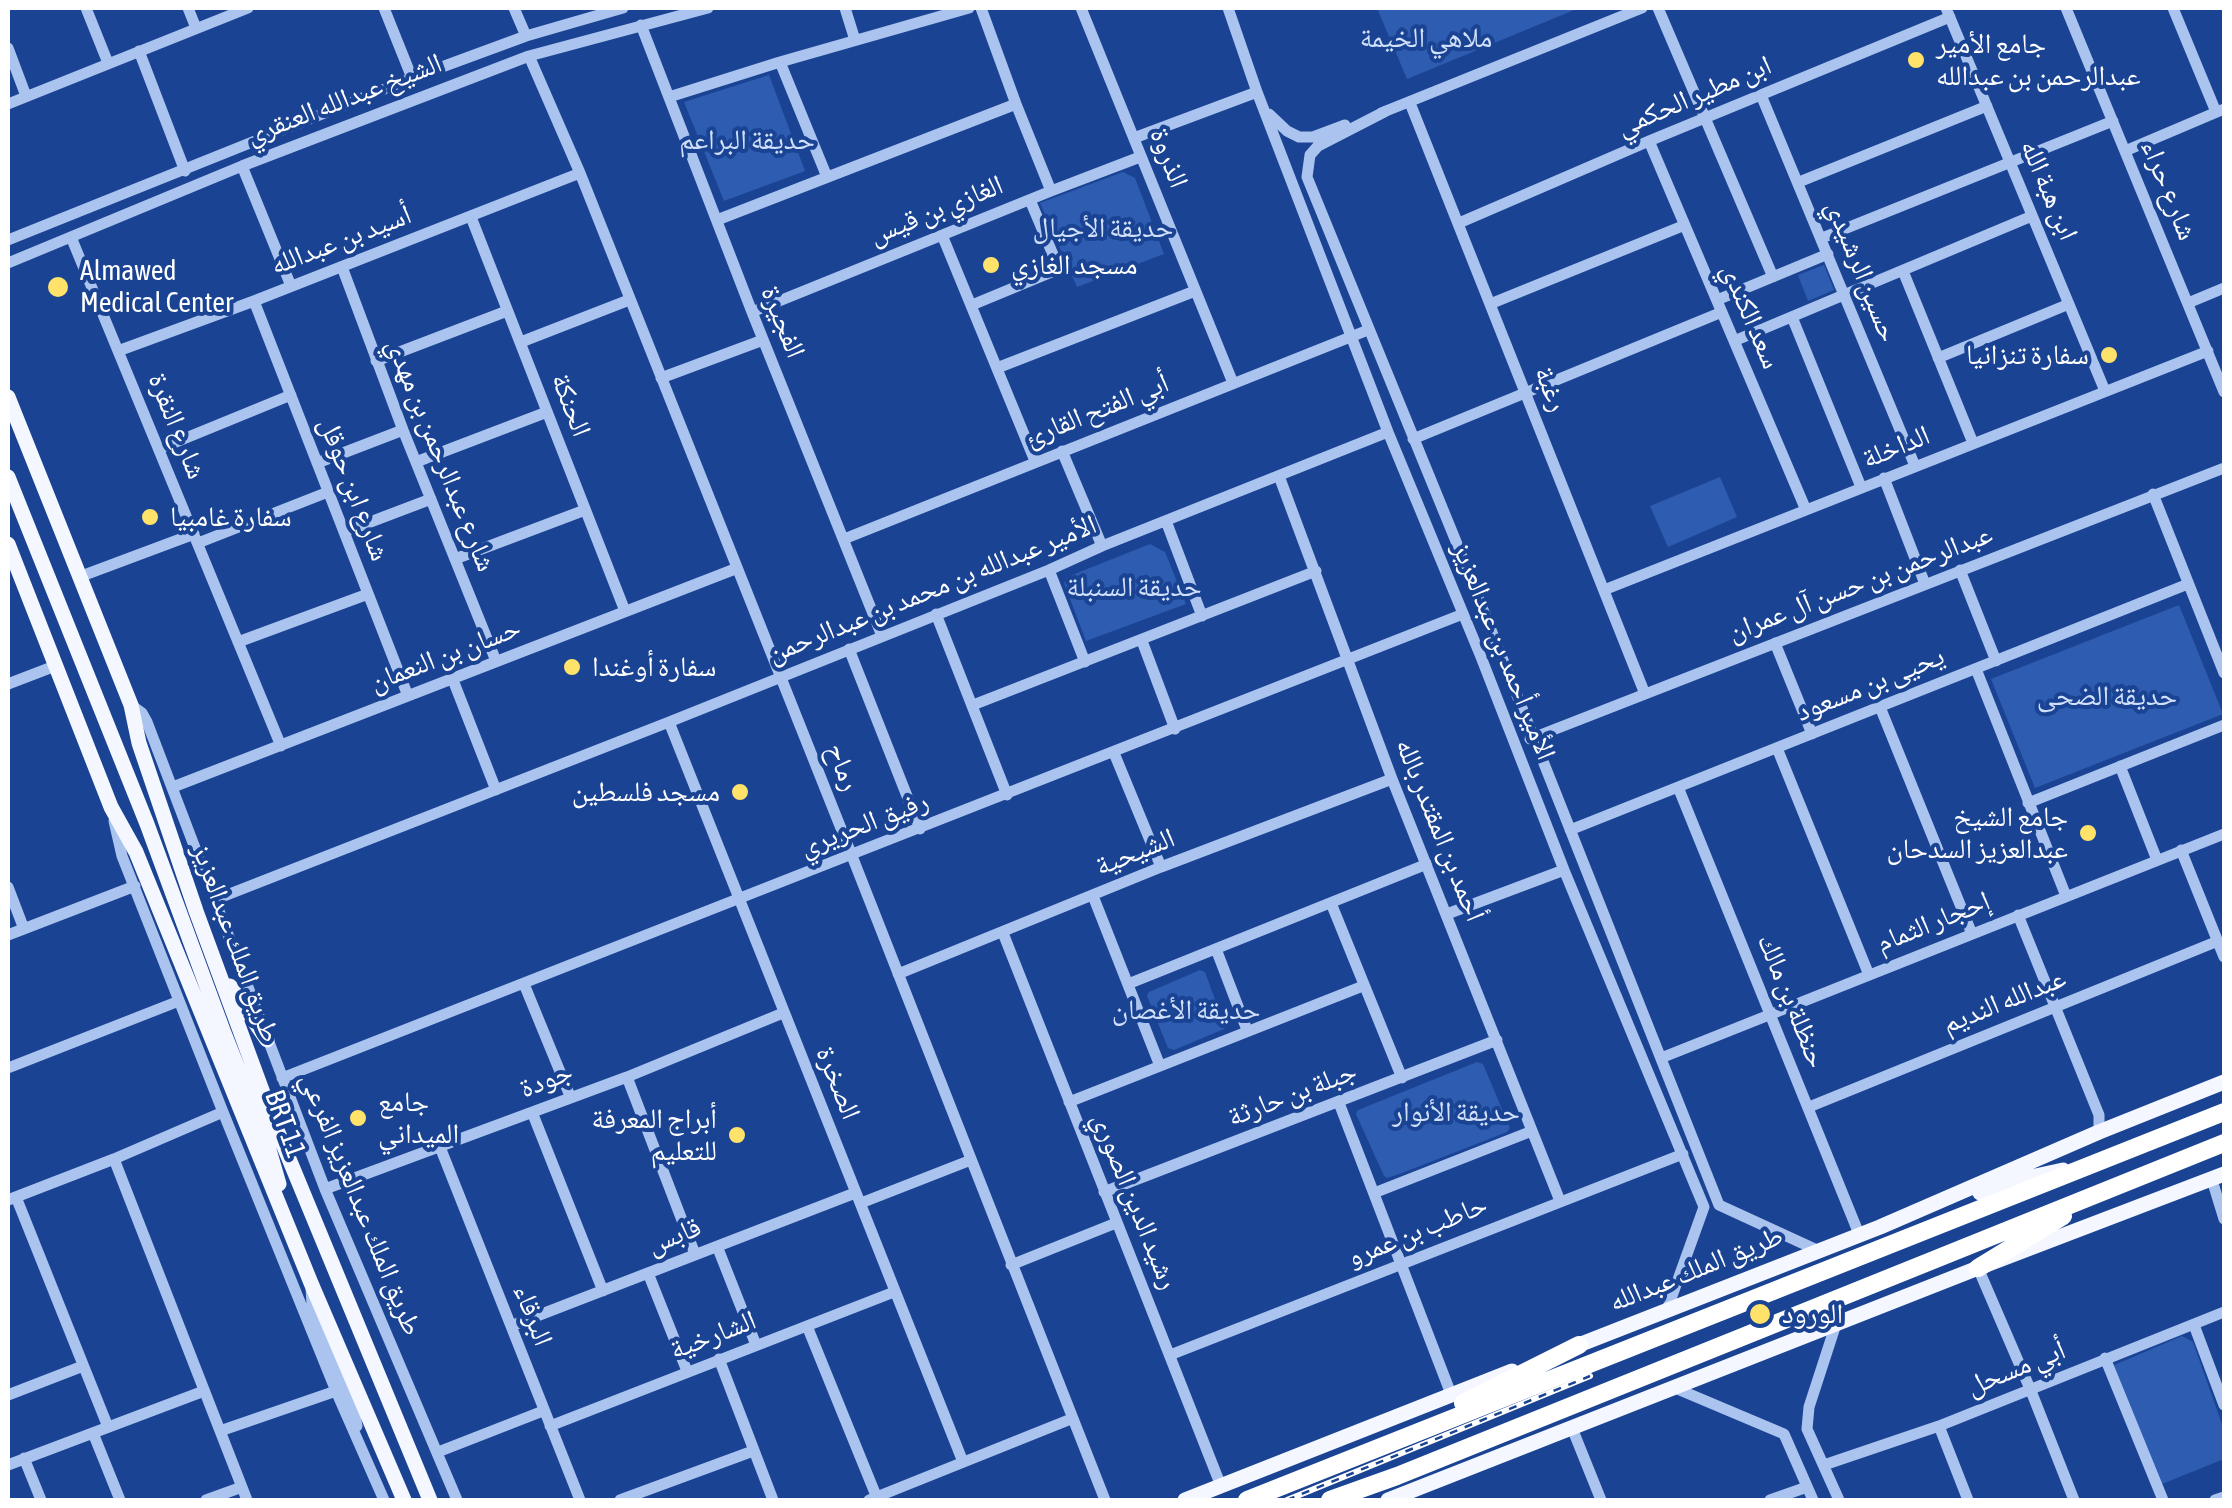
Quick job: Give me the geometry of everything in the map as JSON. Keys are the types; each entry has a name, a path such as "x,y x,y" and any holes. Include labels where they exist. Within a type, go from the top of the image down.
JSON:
{"highway":[{"name":"طريق الملك عبدالله","path":"1247,1500 2224,1112"},
{"path":"1330,1500 2224,1142"},
{"path":"1978,1268 2065,1215 2146,1173"},
{"path":"1377,1449 1414,1424 1579,1345"}],"main road":[{"name":"طريق الملك عبدالعزيز","path":"8,397 131,705 139,743 196,911 273,1120 430,1500"},
{"name":"BRT 11","path":"8,477 276,1166 286,1218"},
{"name":"طريق الملك عبدالعزيز","path":"8,544 111,807 136,852 311,1283 404,1500"},
{"name":"BRT 11","path":"146,824 196,911"},
{"path":"217,970 267,1040"},
{"name":"طريق الملك عبدالله","path":"1185,1500 1880,1227 2224,1082"},
{"path":"1880,1227 2017,1180 2096,1162"},
{"path":"1388,1500 2218,1177"},
{"path":"1397,1476 1544,1438"}],"street":[{"path":"86,8 108,62"},
{"path":"188,8 196,28"},
{"path":"8,104 248,8"},
{"path":"384,8 412,78"},
{"path":"514,8 526,36"},
{"name":"الشيخ عبدالله العنقري","path":"8,240 412,78 526,36 624,8"},
{"name":"الشيخ عبدالله العنقري","path":"8,264 242,166 528,56 708,8"},
{"path":"845,8 855,40"},
{"path":"670,97 970,8"},
{"path":"981,8 1051,190"},
{"name":"الذروة","path":"1080,8 1234,383"},
{"name":"الأمير أحمد بن عبدالعزيز","path":"1228,8 1256,92 1388,432 1704,1208 1668,1310"},
{"path":"1264,107 1287,131 1299,137 1313,137 1642,8"},
{"path":"1658,8 1773,277"},
{"name":"شارع حراء","path":"2066,8 2224,392"},
{"path":"2125,150 2220,110 2173,8"},
{"name":"ابن مطير الحكمي","path":"1458,224 1948,12"},
{"name":"ابن هبة الله","path":"1948,12 2105,391"},
{"name":"الفجيرة","path":"642,25 882,636"},
{"path":"8,48 26,96"},
{"path":"140,51 185,170"},
{"name":"رماح","path":"528,56 580,173 1105,1500"},
{"path":"780,62 827,176"},
{"path":"1134,138 1256,92"},
{"name":"حسين الرشيدي","path":"1761,95 1916,466"},
{"name":"رغبة","path":"1410,102 1645,694"},
{"path":"716,220 1016,104"},
{"path":"1799,182 1987,106"},
{"name":"الأمير أحمد بن عبدالعزيز","path":"1386,111 1318,146 1310,155 1307,177 1719,1206 1817,1250"},
{"path":"1822,238 2113,121"},
{"name":"سعد الكندي","path":"1650,141 1806,510"},
{"name":"الغازي بن قيس","path":"752,312 1140,157"},
{"path":"242,166 291,286"},
{"name":"أسيد بن عبدالله","path":"118,351 580,173"},
{"path":"972,305 1059,269 1030,200"},
{"path":"1734,341 2032,216"},
{"name":"الحنكة","path":"471,217 625,611"},
{"path":"1490,304 1685,224"},
{"path":"942,235 1034,462"},
{"name":"شارع النقرة","path":"72,237 281,746"},
{"path":"1413,439 1720,306 1773,277 1828,254"},
{"name":"شارع عبدالرحمن بن مهدي","path":"342,267 402,430 496,662"},
{"path":"1903,271 1973,443"},
{"path":"2188,303 2224,288"},
{"path":"997,368 1194,291"},
{"path":"520,342 629,300"},
{"name":"شارع ابن حوقل","path":"254,301 408,696"},
{"path":"1938,358 2069,304"},
{"path":"376,361 507,311"},
{"path":"1792,318 1861,488"},
{"name":"أبي الفتح القارئ","path":"844,539 1368,330"},
{"path":"661,378 763,340"},
{"name":"الداخلة","path":"1604,590 2208,352"},
{"path":"159,449 291,395"},
{"path":"416,462 547,412"},
{"path":"317,463 402,430"},
{"name":"الأمير عبدالله بن محمد بن عبدالرحمن","path":"214,900 780,678 1388,432"},
{"path":"1062,451 1102,546"},
{"name":"عبدالرحمن بن حسن آل عمران","path":"1514,746 2224,468"},
{"name":"أحمد بن المقتدر بالله","path":"1279,476 1392,779 1560,1201"},
{"path":"1884,478 1925,584"},
{"path":"79,577 328,492"},
{"path":"2153,494 2224,673"},
{"path":"344,532 430,499"},
{"path":"455,560 585,510"},
{"path":"1166,521 1202,616"},
{"name":"حسان بن النعمان","path":"173,787 736,568"},
{"path":"1049,570 1085,662"},
{"path":"1960,570 1996,661"},
{"path":"973,705 1316,572"},
{"name":"يحيى بن مسعود","path":"1570,830 2188,584"},
{"path":"238,642 368,594"},
{"path":"936,614 1007,795"},
{"name":"رفيق الحريري","path":"282,1078 1463,614"},
{"path":"1142,641 1175,729"},
{"path":"1774,643 1812,734"},
{"path":"848,649 920,829"},
{"path":"1481,657 1498,650"},
{"path":"8,684 55,666"},
{"path":"1976,669 2066,896"},
{"path":"453,680 496,790"},
{"name":"طريق الملك عبدالعزيز الفرعي","path":"131,705 147,722 325,1189 457,1500"},
{"path":"1880,707 1972,934"},
{"name":"الصخرة","path":"669,722 963,1462"},
{"path":"2028,803 2224,725"},
{"path":"1777,748 1869,975"},
{"path":"1114,753 1161,868"},
{"path":"2120,766 2157,860"},
{"name":"الشيحية","path":"898,974 1392,779"},
{"name":"حنظلة بن مالك","path":"1678,787 1859,1234"},
{"path":"111,807 122,856 222,1112 384,1500"},
{"name":"إحجار الثمام","path":"1661,1058 2224,834"},
{"path":"2181,850 2224,957"},
{"path":"1128,984 1427,864"},
{"path":"1447,914 1564,870"},
{"path":"8,936 135,886"},
{"path":"8,887 24,929"},
{"path":"1092,896 1160,1066"},
{"path":"1330,903 1402,1078"},
{"path":"2018,915 2098,1116 2100,1132"},
{"name":"رشيد الدين الصوري","path":"1004,933 1221,1486"},
{"name":"عبدالله النديم","path":"1808,1107 2218,941"},
{"path":"1216,949 1247,1030"},
{"path":"524,984 570,1096"},
{"path":"1070,1102 1364,986"},
{"path":"8,1068 179,1001"},
{"name":"جودة","path":"325,1189 783,1013"},
{"name":"جبلة بن حارثة","path":"1104,1192 1497,1040"},
{"path":"627,1076 695,1254"},
{"path":"1339,1103 1451,1394"},
{"path":"108,1427 12,1199 222,1112"},
{"path":"532,1112 602,1291"},
{"path":"1374,1193 1532,1132"},
{"name":"البرقاء","path":"440,1147 580,1500"},
{"name":"حاطب بن عمرو","path":"1170,1355 1683,1154"},
{"path":"114,1159 247,1500"},
{"name":"قابس","path":"511,1326 717,1246 971,1160"},
{"path":"2218,1177 2224,1220"},
{"path":"1011,1265 1116,1223"},
{"path":"717,1246 756,1346"},
{"path":"1978,1268 2074,1500"},
{"path":"648,1274 687,1371"},
{"path":"311,1283 312,1304 355,1415 358,1441"},
{"name":"الشارخية","path":"550,1426 894,1292"},
{"name":"أبي مسحل","path":"1824,1465 1939,1426 2224,1312"},
{"path":"1836,1324 1809,1407 1808,1429 1839,1500"},
{"path":"2194,1325 2224,1405"},
{"path":"807,1326 873,1499 1071,1419"},
{"path":"2106,1358 2163,1500"},
{"path":"720,1359 773,1500"},
{"path":"8,1395 83,1366"},
{"path":"1674,1388 1784,1434 1812,1500"},
{"path":"8,1465 204,1391"},
{"path":"220,1431 336,1391"},
{"path":"438,1452 543,1411"},
{"path":"1939,1426 1968,1500"},
{"path":"1572,1428 1601,1500"},
{"path":"92,1432 120,1500"},
{"path":"620,1500 753,1451"},
{"path":"24,1458 41,1500"},
{"path":"206,1500 242,1487"},
{"path":"1770,1500 1806,1487"},
{"path":"2214,1500 2224,1497"}],"green space":[{"name":"ملاهي الخيمة","path":"1377,8 1579,8 1407,79"},
{"name":"حديقة البراعم","path":"769,75 805,171 724,201 684,102"},
{"name":"حديقة الأجيال","path":"1123,172 1135,178 1164,254 1077,287 1040,203"},
{"path":"1824,265 1834,290 1808,301 1798,275"},
{"path":"1720,477 1737,517 1668,547 1650,506"},
{"name":"حديقة السنبلة","path":"1150,544 1165,552 1186,604 1086,641 1064,583 1067,577"},
{"name":"حديقة الضحى","path":"2179,605 2223,714 2035,788 1991,679"},
{"name":"حديقة الأغصان","path":"1200,970 1205,972 1225,1027 1174,1050 1168,1048 1147,996"},
{"name":"حديقة الأنوار","path":"1477,1062 1483,1064 1510,1128 1507,1132 1402,1173 1384,1176 1356,1114 1358,1110"},
{"path":"2182,1336 2193,1342 2224,1430 2224,1459 2162,1484 2112,1366"}],"railway":[{"path":"1287,1500 1590,1376"}],"place":[{"name":"جامع الأمير عبدالرحمن بن عبدالله","path":"1916,60"},
{"name":"مسجد الغازي","path":"991,265"},
{"name":"Almawed Medical Center","path":"58,287"},
{"name":"سفارة تنزانيا","path":"2109,355"},
{"name":"سفارة غامبيا","path":"150,517"},
{"name":"سفارة أوغندا","path":"572,667"},
{"name":"مسجد فلسطين","path":"740,792"},
{"name":"جامع الشيخ عبدالعزيز السدحان","path":"2088,833"},
{"name":"جامع الميداني","path":"358,1118"},
{"name":"أبراج المعرفة للتعليم","path":"737,1135"},
{"name":"الورود","path":"1760,1314"}]}
